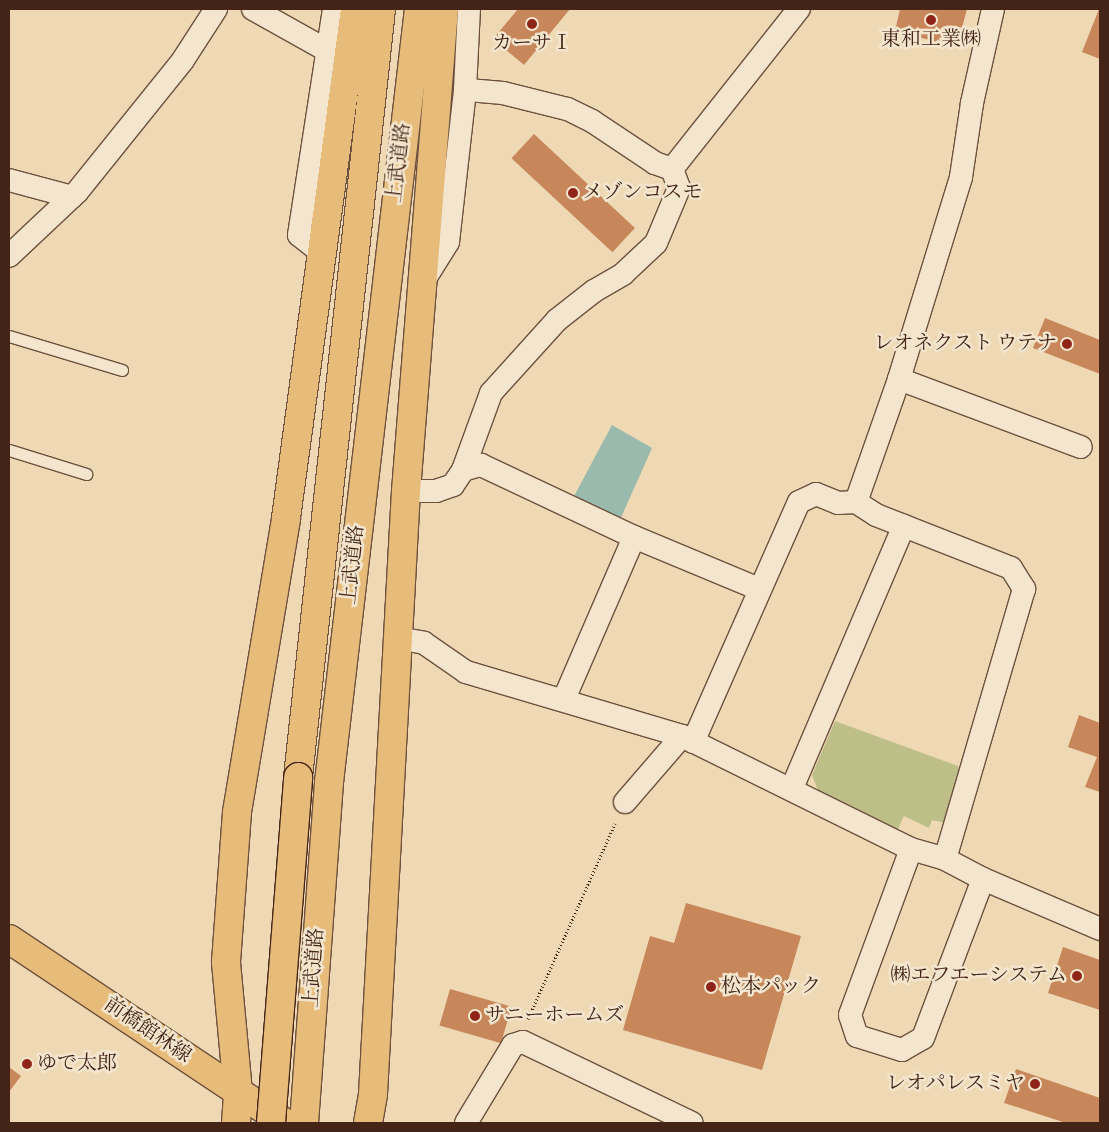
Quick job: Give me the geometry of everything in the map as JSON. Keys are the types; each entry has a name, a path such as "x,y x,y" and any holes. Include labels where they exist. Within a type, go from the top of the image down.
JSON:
{"main road":[{"path":"236,1123 238,1092 226,962 237,812 286,518 355,9"},
{"name":"上武道路","path":"271,1123 298,777 381,9"},
{"name":"上武道路","path":"304,1123 329,782 418,9"},
{"path":"368,1123 373,1094 406,492 444,9"},
{"name":"前橋館林線","path":"9,939 285,1123"}],"street":[{"path":"9,256 72,196 183,60 216,9"},
{"path":"253,9 328,51"},
{"path":"322,252 299,235 334,9"},
{"path":"423,282 448,242 465,90 469,9"},
{"path":"672,169 799,9"},
{"path":"856,502 899,379 961,177 972,103 993,9"},
{"path":"465,90 503,93 566,109 592,121 655,163 672,169"},
{"path":"406,492 436,491 453,485 463,470 492,393 557,320 623,274 656,243 679,188 672,169"},
{"path":"9,180 72,196"},
{"path":"899,379 1081,447"},
{"path":"463,470 481,465 634,537 759,590"},
{"path":"625,802 687,739 799,502 816,494 838,503 856,502 904,526 1011,568 1024,589 945,859"},
{"path":"792,788 904,526"},
{"path":"564,700 634,537"},
{"path":"398,638 424,644 466,672 564,700 687,739 792,788 911,849 945,859 983,879 1100,929"},
{"path":"911,849 850,1015 857,1036 902,1050 923,1038 983,879"},
{"path":"466,1123 513,1045 523,1042 692,1123"}],"lane":[{"path":"9,336 122,370"},
{"path":"9,450 86,474"}],"path":[{"path":"517,1043 625,802"}],"green space":[{"path":"835,721 958,766 960,771 945,823 932,820 929,828 904,816 897,831 819,793 812,775"}],"shaded area":[{"path":"612,425 652,448 620,520 572,500"}],"building":[{"name":"カーサⅠ","path":"518,9 570,9 524,65 493,39"},
{"name":"東和工業㈱","path":"900,9 967,9 957,47 895,31"},
{"path":"1100,9 1100,59 1082,52"},
{"name":"メゾンコスモ","path":"534,134 635,228 612,252 511,158"},
{"name":"レオネクスト ウテナ","path":"1045,318 1100,340 1100,374 1033,348"},
{"path":"1079,715 1100,723 1100,792 1085,787 1097,757 1068,747"},
{"name":"松本パック","path":"686,903 801,936 762,1070 623,1030 650,936 674,943"},
{"name":"㈱エフエーシステム","path":"1063,947 1100,960 1100,1010 1048,993"},
{"name":"サニーホームズ","path":"450,989 512,1007 501,1043 440,1026"},
{"path":"9,1067 21,1076 9,1092"},
{"name":"レオパレスミヤ","path":"1016,1069 1100,1098 1100,1123 1066,1123 1004,1103"}],"place":[{"name":"東和工業㈱","path":"931,20"},
{"name":"カーサⅠ","path":"532,24"},
{"name":"メゾンコスモ","path":"573,193"},
{"name":"レオネクスト ウテナ","path":"1067,344"},
{"name":"㈱エフエーシステム","path":"1077,976"},
{"name":"松本パック","path":"711,987"},
{"name":"サニーホームズ","path":"475,1016"},
{"name":"ゆで太郎","path":"27,1064"},
{"name":"レオパレスミヤ","path":"1035,1084"}]}
